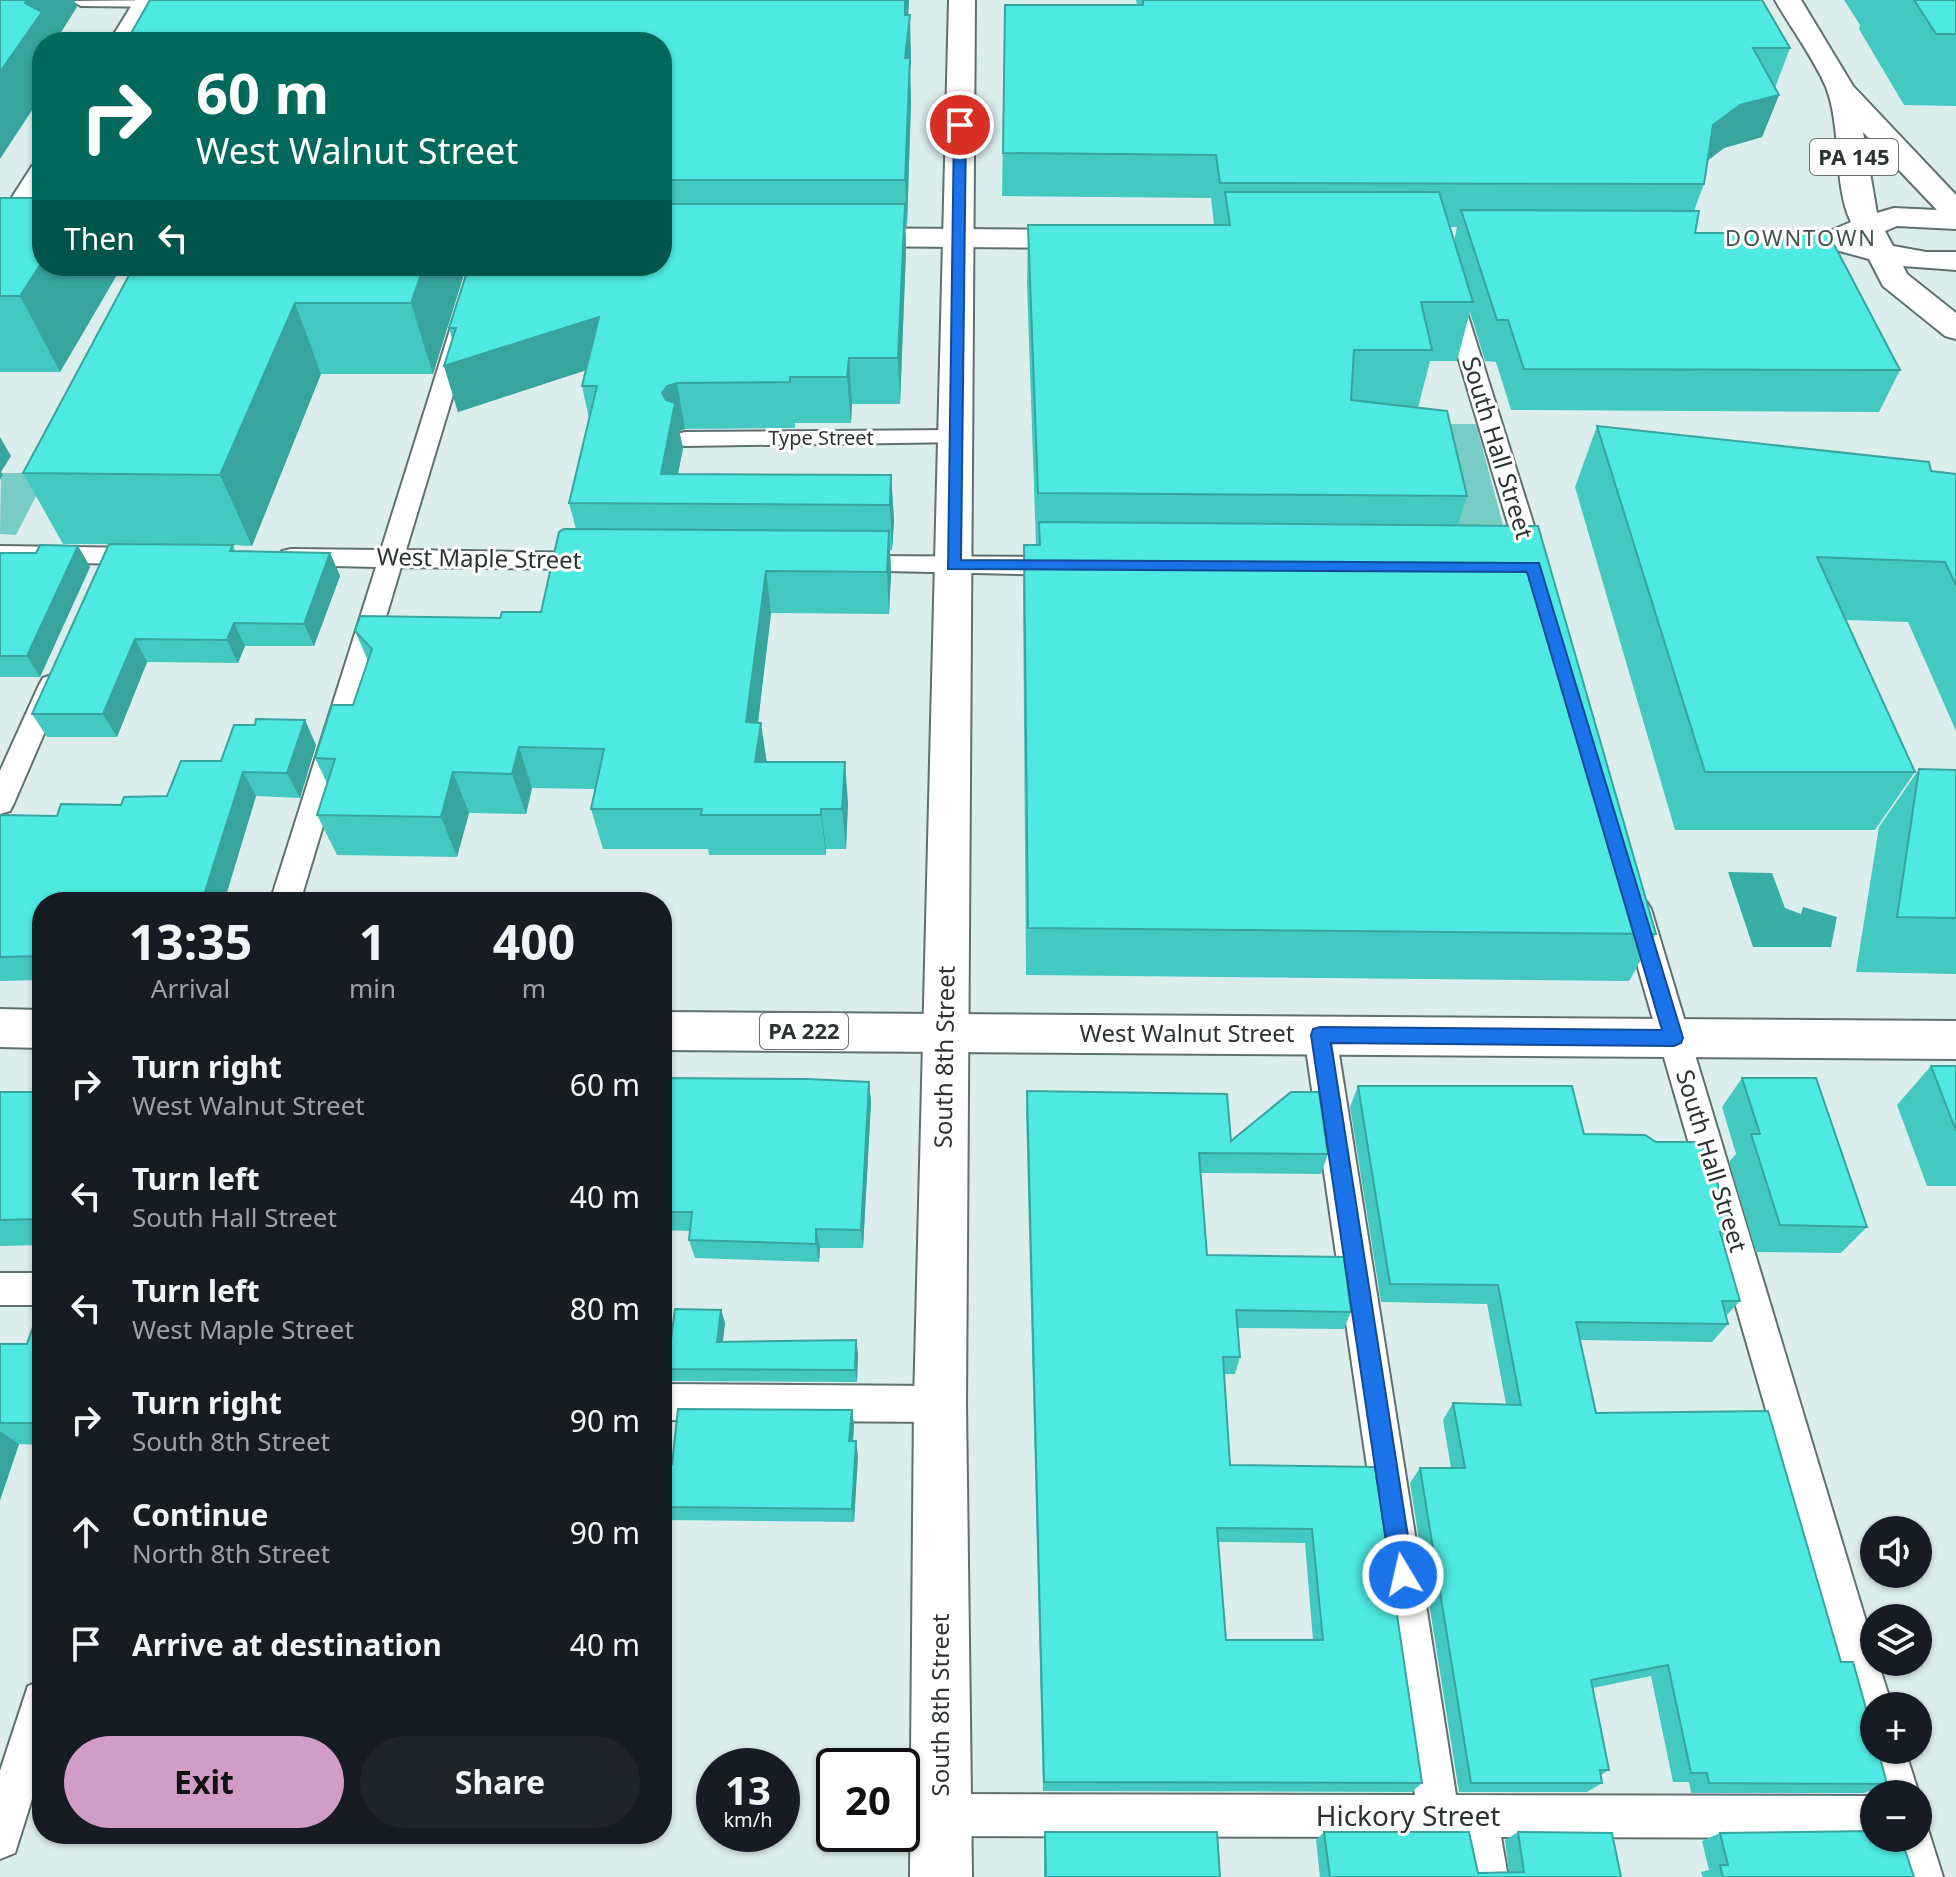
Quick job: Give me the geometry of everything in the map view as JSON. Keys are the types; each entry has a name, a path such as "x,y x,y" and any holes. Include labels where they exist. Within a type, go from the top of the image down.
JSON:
{"main road":[{"name":"South 8th Street","path":"941,1877 940,1404 962,0"},
{"name":"PA 145","path":"1788,0 1840,88 1855,160 1860,210 1894,279 1956,329"},
{"path":"128,32 148,1"},
{"path":"1840,88 1925,183 1956,211"},
{"path":"1,235 32,187"},
{"path":"1833,240 1894,217 1956,220"},
{"path":"1,235 32,233"},
{"path":"820,237 1110,239"},
{"path":"1738,241 1833,240 1926,261 1956,261"},
{"path":"0,1028 32,1029"},
{"name":"PA 222","path":"672,1031 946,1032"},
{"name":"West Walnut Street","path":"946,1032 1956,1040"}],"lane":[{"path":"81,1 194,2"},
{"path":"288,892 478,276"},
{"name":"South Hall Street","path":"1446,279 1542,597"},
{"name":"Type Street","path":"685,439 956,437"},
{"path":"0,554 173,556"},
{"path":"98,584 111,555"},
{"name":"West Maple Street","path":"266,557 609,561"},
{"path":"825,564 1093,566"},
{"path":"1502,566 1533,567"},
{"path":"0,803 60,668"},
{"name":"South Hall Street","path":"1628,882 1867,1692"},
{"path":"1320,1035 1458,1817 1487,1877"},
{"path":"0,1289 32,1289"},
{"path":"672,1402 940,1404"},
{"path":"2,1823 32,1731"},
{"name":"Hickory Street","path":"941,1815 1860,1817"},
{"path":"1915,1852 1922,1877"}],"shaded area":[{"path":"1421,424 1476,424 1510,551 1452,551"},
{"path":"1,473 48,473 16,535 0,534"},
{"path":"1728,872 1772,873 1785,908 1801,914 1803,907 1837,917 1831,947 1753,947"}],"building":[{"path":"0,0 27,0 25,3 42,12 0,72"},
{"path":"150,0 905,0 905,15 910,15 905,58 910,58 905,180 672,180 672,32 132,32"},
{"path":"1143,0 1762,0 1790,48 1753,48 1779,95 1740,105 1713,125 1704,184 1220,183 1216,155 1003,153 1005,5 1143,5"},
{"path":"1914,0 1956,0 1956,34 1936,34"},
{"path":"1225,192 1439,192 1473,302 1421,302 1432,350 1354,350 1351,400 1447,411 1467,496 1038,493 1028,225 1230,225"},
{"path":"0,198 32,198 33,276 20,296 0,296"},
{"path":"672,204 905,204 898,358 849,358 847,377 790,377 790,382 677,383 667,386 662,393 666,400 675,403 661,474 891,475 890,505 569,503 597,386 582,386 599,317 444,366 456,328 449,328 466,276 672,276"},
{"path":"1461,210 1699,211 1695,233 1828,233 1900,370 1524,369 1508,320 1497,320"},
{"path":"129,276 420,276 411,303 295,303 220,475 23,473"},
{"path":"1597,426 1929,462 1931,471 1956,474 1956,585 1945,562 1817,557 1915,772 1705,772"},
{"path":"1039,522 1538,526 1656,934 1028,928 1024,545 1040,545"},
{"path":"564,529 889,531 887,572 766,571 746,722 761,723 755,762 845,762 842,809 821,809 821,815 701,815 702,809 591,809 604,749 519,747 512,774 453,772 441,817 317,815 335,759 315,758 332,705 353,705 372,649 355,631 360,616 500,618 502,612 541,612 559,532"},
{"path":"109,544 233,545 230,551 330,553 304,624 234,623 227,640 135,639 103,714 32,714"},
{"path":"40,545 78,546 27,656 0,656 0,553 36,553"},
{"path":"256,719 305,720 287,773 243,772 205,892 32,892 32,956 0,957 0,815 57,816 61,804 121,805 124,797 167,796 181,761 221,761 234,725 255,725"},
{"path":"1919,769 1956,770 1956,918 1897,917"},
{"path":"1931,1066 1956,1066 1956,1131"},
{"path":"672,1078 869,1082 861,1230 816,1229 816,1244 689,1240 692,1212 672,1212"},
{"path":"1742,1078 1816,1078 1867,1227 1780,1225 1751,1134 1760,1134"},
{"path":"1358,1086 1572,1086 1584,1134 1645,1135 1656,1142 1705,1142 1732,1232 1720,1232 1740,1301 1722,1301 1728,1324 1576,1322 1596,1413 1768,1411 1841,1662 1853,1662 1861,1692 1860,1764 1882,1764 1886,1780 1860,1780 1860,1784 1709,1783 1707,1773 1691,1773 1668,1665 1591,1680 1609,1770 1600,1770 1602,1783 1471,1783 1420,1468 1465,1468 1453,1403 1521,1405 1498,1285 1390,1284"},
{"path":"1027,1091 1227,1094 1231,1141 1291,1092 1319,1092 1328,1154 1199,1153 1207,1255 1344,1257 1351,1312 1236,1310 1240,1357 1223,1357 1230,1465 1375,1467 1422,1783 1044,1782","holes":["1217,1528 1312,1529 1323,1640 1226,1640"]},
{"path":"0,1092 32,1092 32,1219 0,1220"},
{"path":"675,1309 721,1310 717,1342 856,1340 855,1370 672,1369"},
{"path":"32,1330 32,1423 0,1423 0,1344 27,1344"},
{"path":"678,1409 852,1410 849,1441 856,1441 852,1509 672,1507 672,1464"},
{"path":"1860,1831 1860,1852 1906,1852 1914,1877 1723,1877 1720,1865 1728,1865 1720,1833"},
{"path":"1045,1832 1217,1832 1220,1877 1046,1877"},
{"path":"1324,1832 1469,1832 1478,1873 1524,1872 1518,1832 1612,1833 1621,1877 1330,1877"}],"district":[{"name":"DOWNTOWN","path":"1801,238"}],"route":[{"path":"960,125 953,565 1533,567 1674,1038 1320,1035 1403,1575"}]}
